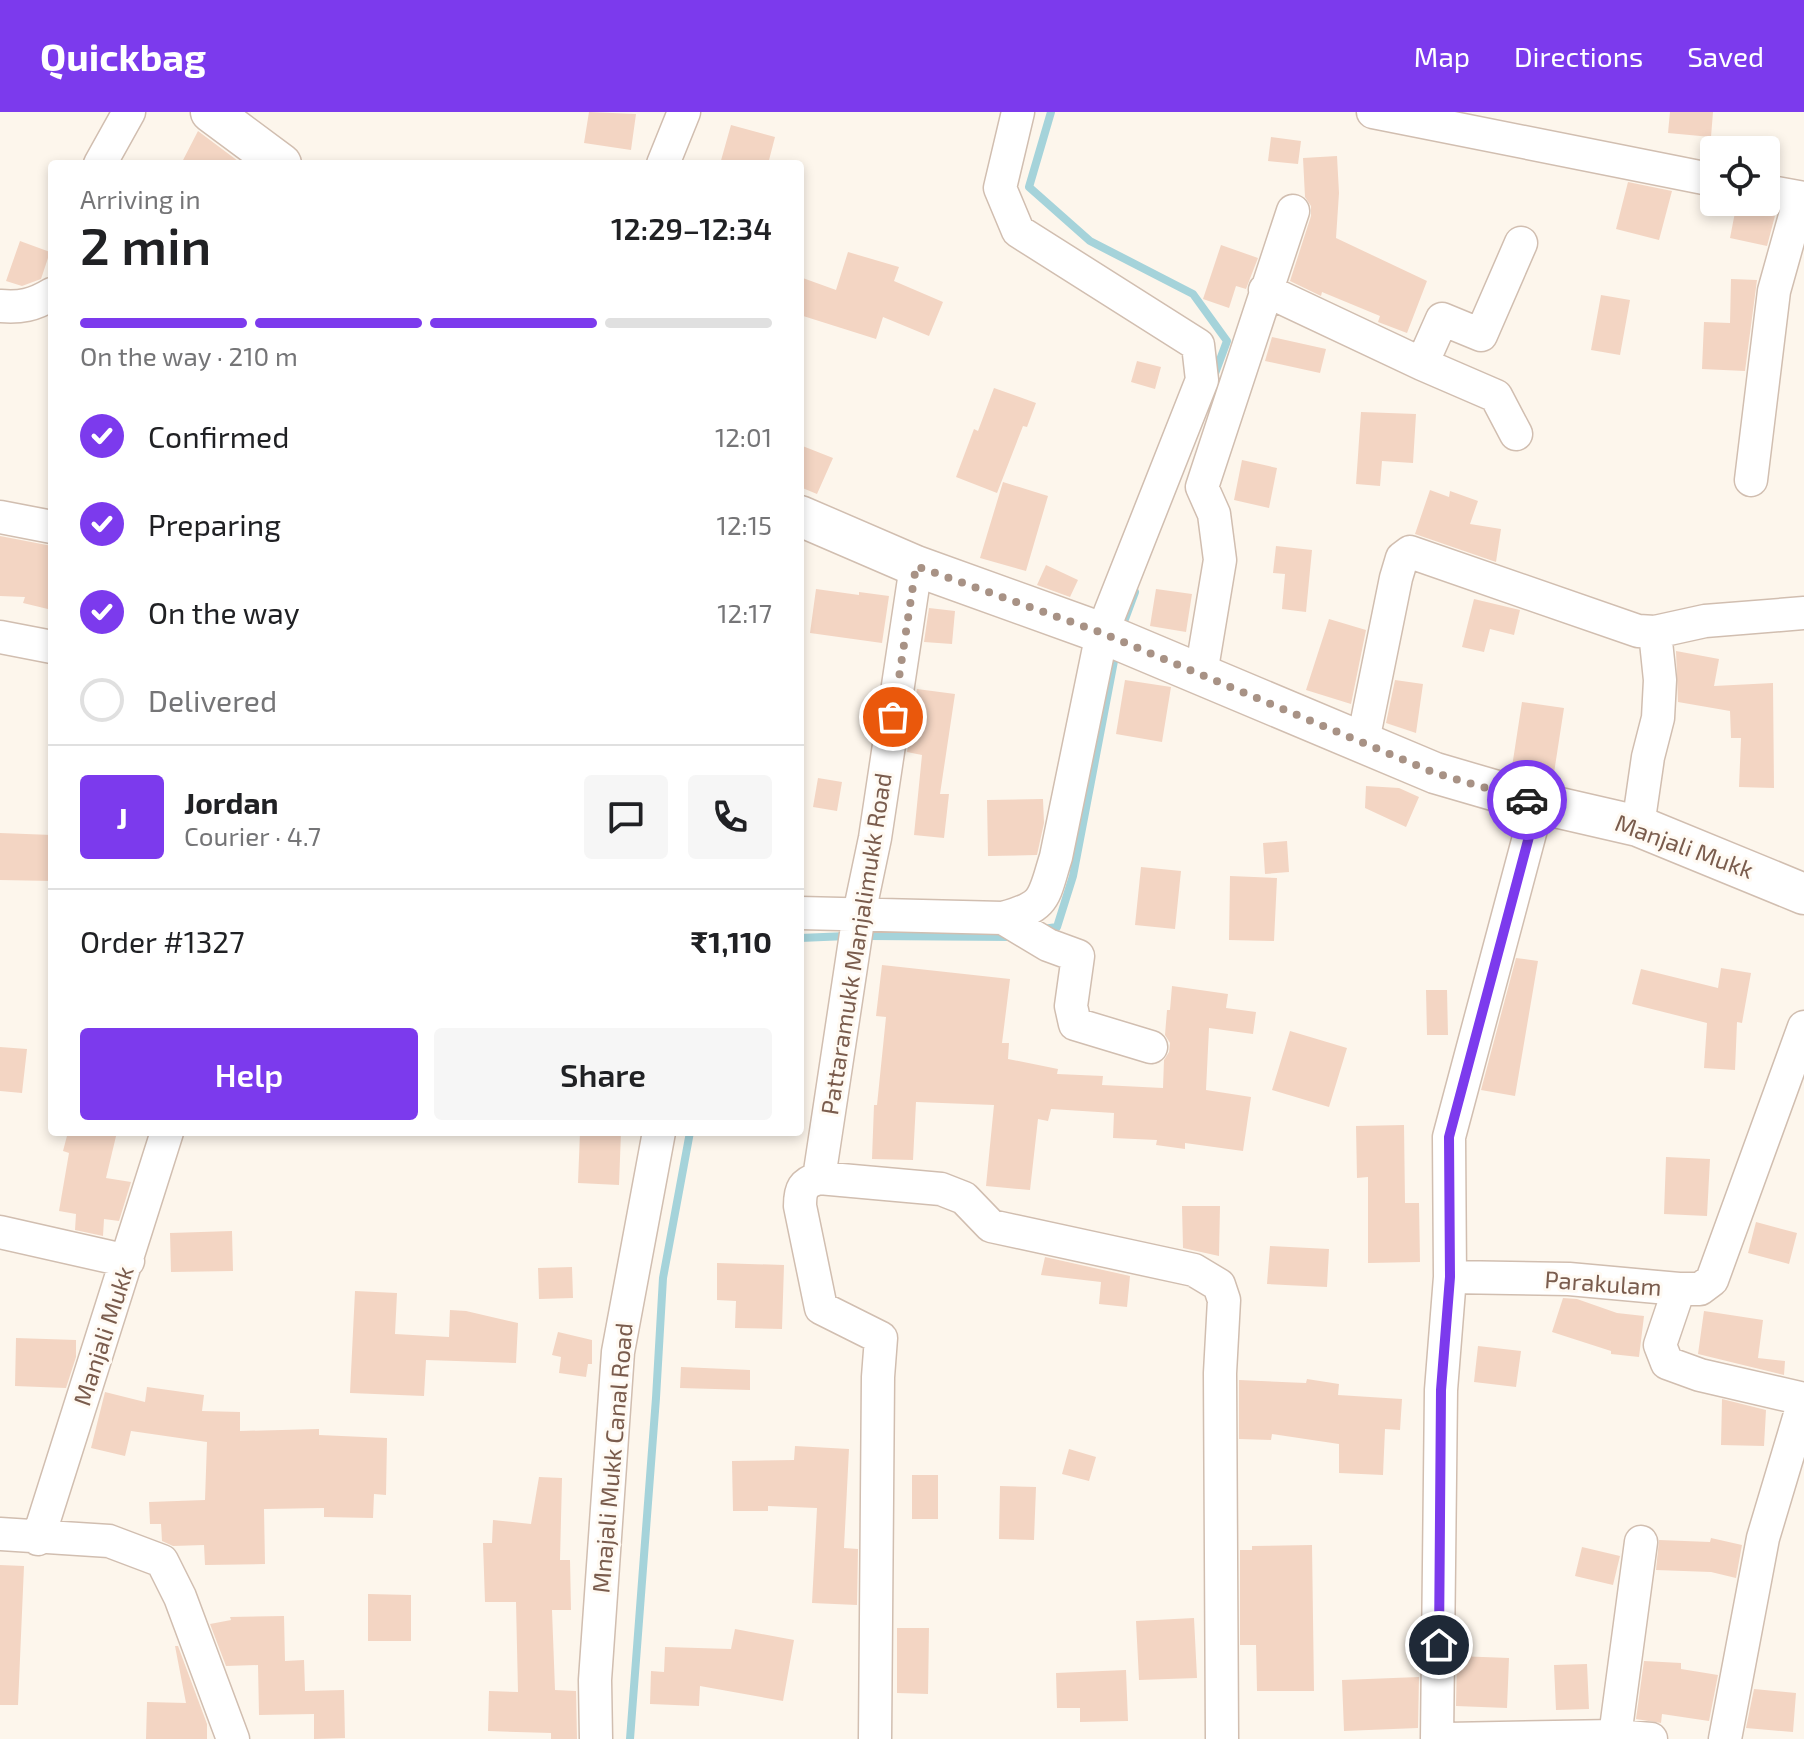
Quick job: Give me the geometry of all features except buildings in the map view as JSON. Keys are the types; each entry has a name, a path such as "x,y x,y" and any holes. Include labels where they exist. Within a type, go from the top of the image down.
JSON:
{"street":[{"path":"102,160 129,112"},
{"path":"211,112 276,160"},
{"path":"665,160 684,112"},
{"path":"804,913 1003,918 1029,911 1036,905 1045,891 1056,857 1102,633 1202,380 1198,345 1018,231 1000,188 1018,112"},
{"path":"1373,112 1700,177"},
{"path":"1751,480 1774,291 1802,198 1780,194"},
{"path":"1201,674 1220,560 1214,514 1202,487 1293,211"},
{"path":"1422,364 1442,319 1481,335 1521,243"},
{"path":"1265,290 1496,396 1516,434"},
{"path":"0,306 19,307 48,296"},
{"path":"0,517 48,526"},
{"name":"Manjali Mukk","path":"804,518 916,566 1102,633 1435,773 1538,803 1638,826 1804,894"},
{"path":"1363,741 1396,578 1402,558 1410,552 1638,631 1655,632 1705,621 1804,613"},
{"name":"Pattaramukk Manjalimukk Road","path":"819,1178 916,566"},
{"path":"1638,826 1648,757 1658,718 1660,680 1655,632"},
{"path":"0,637 48,646"},
{"path":"1437,1739 1441,1390 1450,1277 1449,1137 1538,803"},
{"path":"1003,918 1048,945 1078,956 1071,1006 1075,1024 1151,1047"},
{"path":"1679,1289 1700,1289 1712,1280 1804,1027"},
{"name":"Manjali Mukk","path":"38,1539 166,1136"},
{"name":"Mnajali Mukk Canal Road","path":"596,1739 595,1680 618,1352 658,1136"},
{"path":"875,1739 878,1377 881,1338 821,1308 800,1206 800,1192 806,1183 819,1178 941,1189 964,1198 991,1226 1194,1270 1219,1285 1224,1300 1220,1373 1222,1739"},
{"path":"0,1232 128,1261"},
{"name":"Parakulam","path":"1450,1277 1569,1279 1679,1289 1660,1345 1667,1363 1700,1375 1804,1400"},
{"path":"1725,1739 1763,1538 1804,1400"},
{"path":"0,1534 38,1539 109,1541 162,1561 242,1738"},
{"path":"1615,1736 1641,1542"},
{"path":"1449,1739 1615,1736 1651,1739"}],"waterway":[{"path":"1051,112 1029,187 1090,241 1193,294 1227,341 1214,376"},
{"path":"1125,619 1135,592"},
{"path":"1043,929 1057,927 1073,876 1114,661"},
{"path":"804,938 847,936"},
{"path":"868,936 1013,937"},
{"path":"630,1739 663,1278 689,1136"}],"way so far":[{"path":"893,717 916,566 1102,633 1435,773 1527,800"}],"route":[{"path":"1439,1645 1441,1390 1450,1277 1449,1137 1538,803 1527,800"}]}
